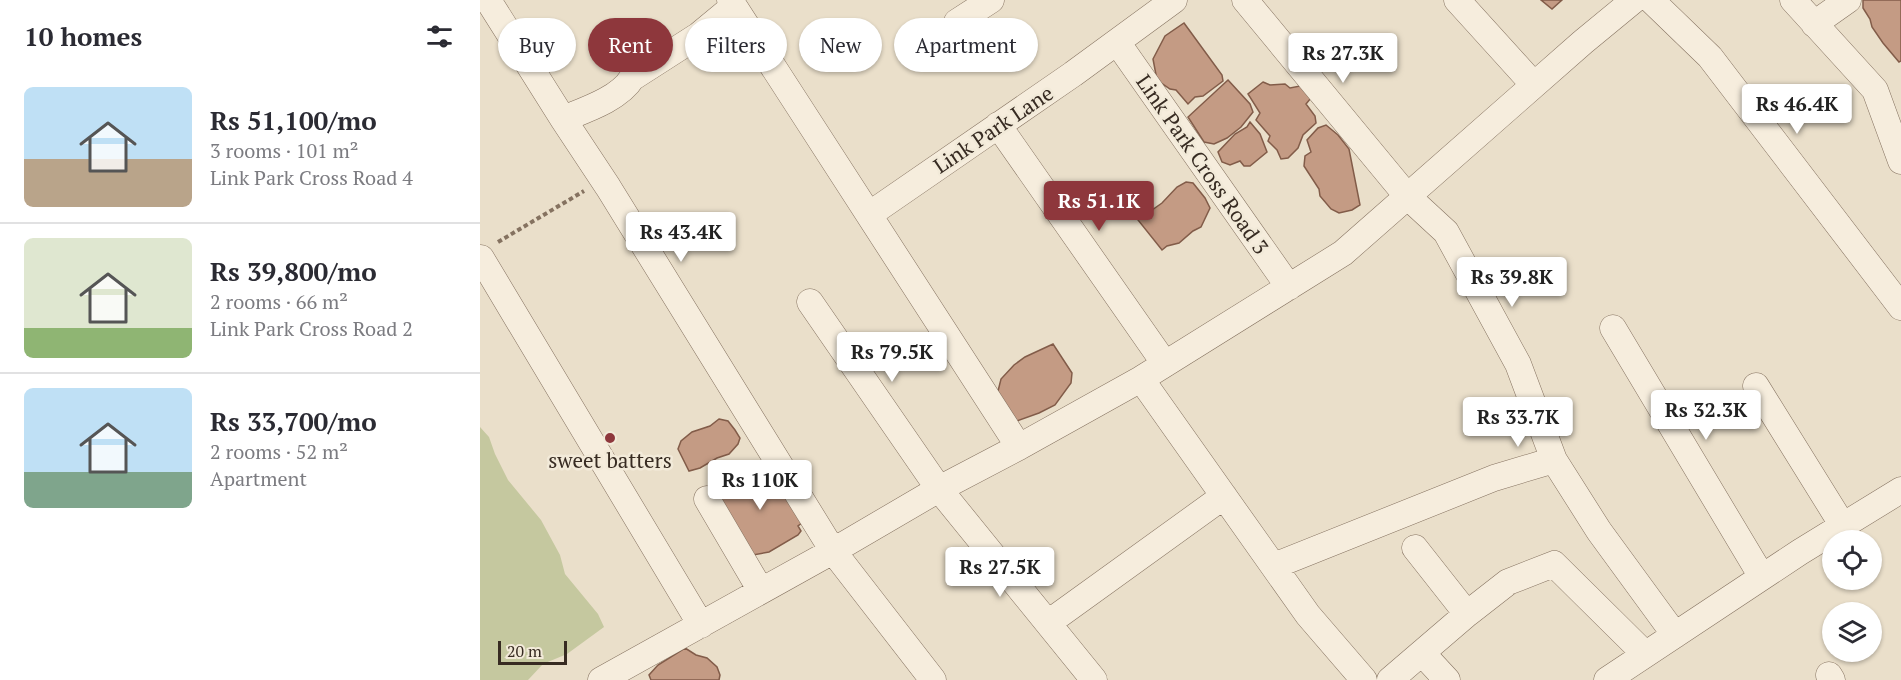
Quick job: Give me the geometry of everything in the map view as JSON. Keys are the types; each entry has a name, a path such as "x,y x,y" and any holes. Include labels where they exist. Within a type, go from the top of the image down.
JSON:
{"street":[{"path":"488,0 608,187 833,551 933,680"},
{"path":"963,18 991,0"},
{"name":"Link Park Lane","path":"870,214 1174,0"},
{"path":"1245,0 1407,196 1446,232 1518,364 1554,460 1599,531 1675,634"},
{"path":"1457,0 1534,85"},
{"path":"602,680 939,489 1141,379 1343,253 1634,0"},
{"path":"1651,0 1710,57 1901,307"},
{"path":"1793,0 1875,90 1901,162"},
{"path":"1814,24 1848,0"},
{"path":"563,119 595,106 627,86 632,78 699,35 732,3 1019,447"},
{"name":"Link Park Cross Road 3","path":"1117,42 1289,286"},
{"path":"998,126 1165,364"},
{"path":"487,252 701,625"},
{"path":"810,302 939,489 1094,680"},
{"path":"1612,328 1762,577"},
{"path":"1141,379 1308,615 1364,680"},
{"path":"1756,386 1843,526"},
{"path":"1274,566 1494,478 1554,460"},
{"path":"1607,680 1762,577 1901,490"},
{"path":"1048,623 1224,496"},
{"path":"707,499 761,591"},
{"path":"1415,548 1467,614"},
{"path":"1390,680 1508,582 1554,564 1645,654"},
{"path":"1422,653 1447,680"}],"path":[{"path":"487,252 581,191"}],"green space":[{"path":"480,427 489,437 508,480 541,520 560,555 565,574 598,614 604,627 567,654 543,664 528,680 480,680"}],"building":[{"path":"1541,0 1562,0 1552,9"},
{"path":"1863,0 1901,0 1901,61 1899,62 1872,27 1863,8"},
{"path":"1184,23 1222,75 1223,81 1203,96 1195,97 1188,104 1176,90 1170,89 1157,80 1153,59 1165,36"},
{"path":"1228,80 1250,104 1253,112 1241,127 1227,138 1214,144 1204,142 1188,117"},
{"path":"1263,82 1270,85 1285,84 1290,88 1305,85 1311,98 1306,104 1315,116 1316,123 1303,135 1298,148 1288,158 1281,159 1277,150 1268,141 1270,136 1256,120 1260,113 1248,94"},
{"path":"1250,122 1260,134 1267,152 1250,166 1244,166 1240,161 1230,165 1222,162 1218,152"},
{"path":"1326,125 1349,149 1360,205 1352,210 1339,213 1331,209 1320,196 1319,189 1304,166 1305,156 1311,152 1307,140 1318,128"},
{"path":"1186,182 1193,183 1210,208 1201,227 1179,243 1162,250 1138,220"},
{"path":"1053,344 1072,373 1071,383 1055,405 1011,423 998,405 1001,379 1025,357"},
{"path":"719,419 728,421 735,430 740,438 738,444 729,454 689,471 678,449 681,441 692,432 710,426"},
{"path":"763,466 770,466 803,522 798,526 801,531 798,535 769,552 753,555 712,501 752,471"},
{"path":"685,648 696,655 707,658 717,667 719,680 651,680 649,675 658,665"}],"place":[{"name":"sweet batters","path":"610,438"}]}
